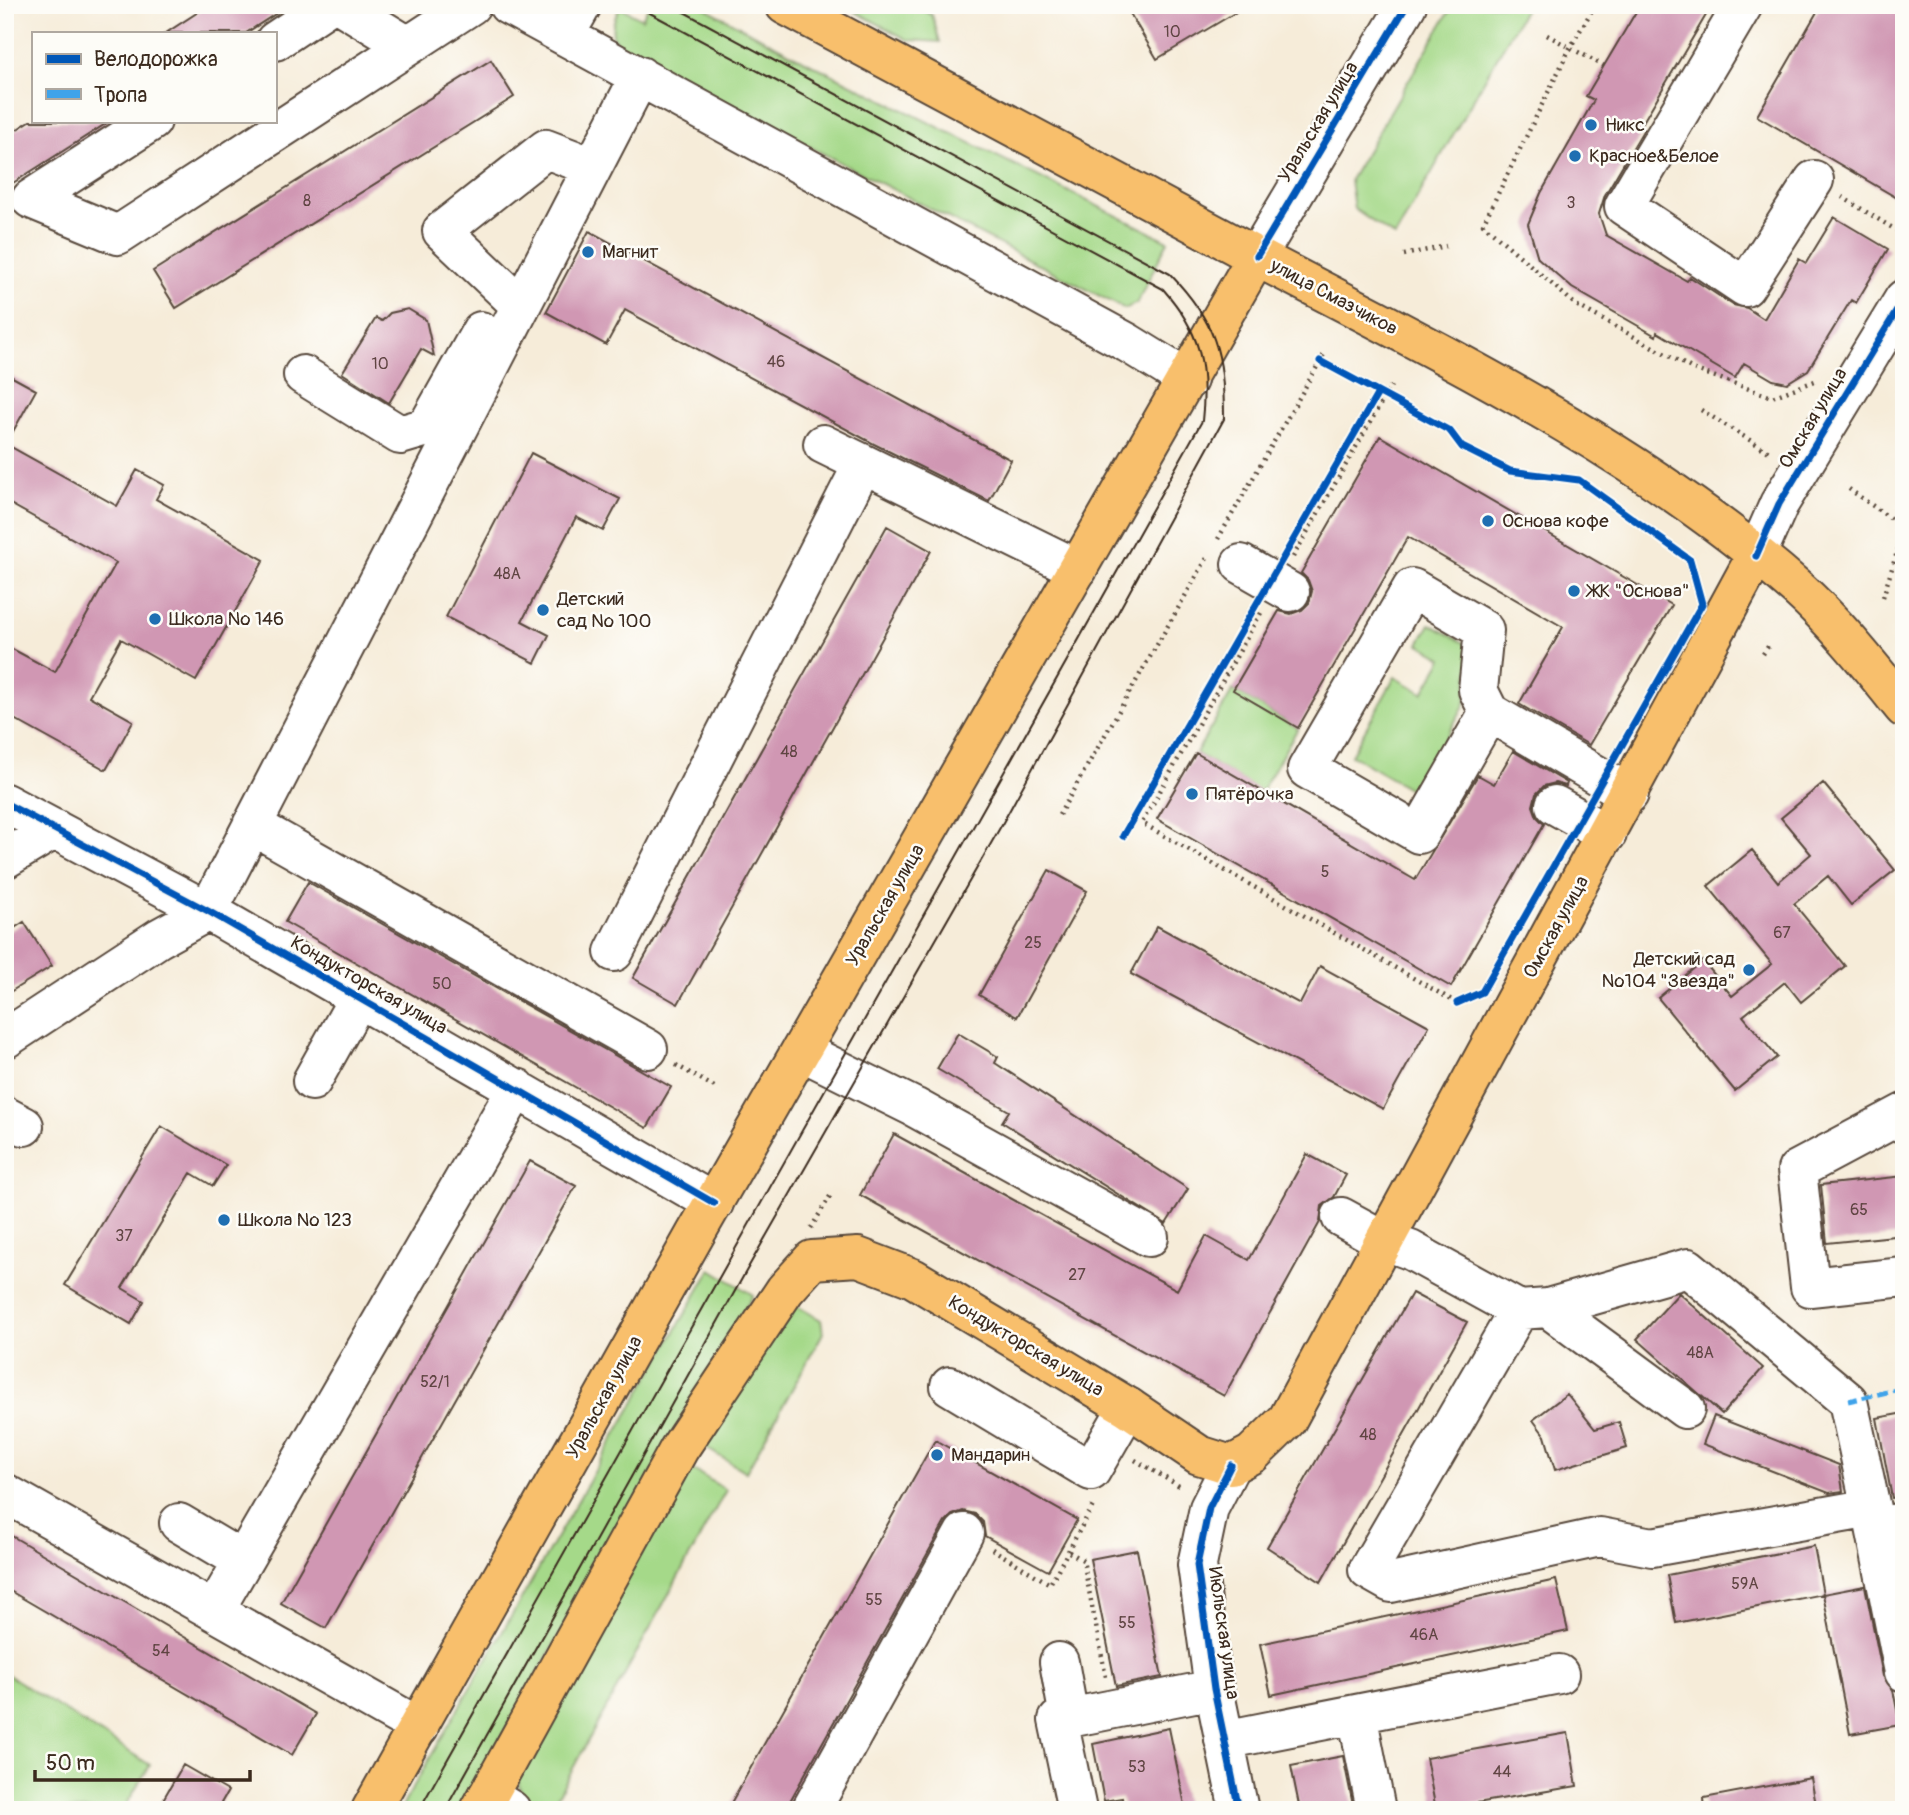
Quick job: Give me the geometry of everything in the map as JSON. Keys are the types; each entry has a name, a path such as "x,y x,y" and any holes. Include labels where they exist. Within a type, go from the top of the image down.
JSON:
{"main road":[{"name":"улица Смазчиков","path":"785,5 1497,383 1619,454 1725,529 1797,589 1852,643 1904,708"},
{"name":"Уральская улица","path":"371,1810 714,1203 1257,256"},
{"name":"Омская улица","path":"1231,1465 1252,1454 1287,1420 1756,556"},
{"name":"Кондукторская улица","path":"811,1246 858,1257 913,1278 1128,1407 1199,1455 1231,1465"},
{"path":"493,1805 679,1449 785,1290 811,1246"}],"street":[{"path":"276,40 329,5"},
{"path":"341,5 408,46"},
{"path":"150,122 31,199 118,234 471,5"},
{"path":"508,5 574,20 640,76 1128,343 1188,380"},
{"name":"Уральская улица","path":"1257,256 1407,5"},
{"path":"1743,5 1624,206 1745,286 1814,180"},
{"path":"5,1039 159,938 208,911 640,76"},
{"path":"515,318 442,231 546,149 593,167"},
{"name":"Омская улица","path":"1756,556 1779,504 1904,299"},
{"path":"303,374 400,435 427,428 473,341 488,321 515,318"},
{"path":"824,444 1078,569"},
{"path":"614,952 863,464"},
{"path":"1489,712 1419,834 1307,769 1412,588 1484,630 1478,690 1489,712 1616,816"},
{"path":"1559,798 1616,816"},
{"name":"Кондукторская улица","path":"5,803 208,911 714,1203"},
{"path":"252,825 648,1049"},
{"path":"5,859 55,829"},
{"path":"312,1081 359,998"},
{"path":"801,1051 914,1107 1149,1237"},
{"path":"214,1611 517,1088"},
{"path":"1904,1113 1797,1170 1810,1287 1904,1277"},
{"path":"1341,1217 1385,1241 1410,1250 1534,1309 1685,1409"},
{"path":"1883,1519 1652,1547 1600,1537 1391,1583 1368,1570 1534,1309 1688,1268 1848,1401 1883,1519 1904,1672"},
{"path":"950,1386 1091,1472 1128,1407"},
{"name":"Июльская улица","path":"1231,1465 1209,1507 1197,1565 1214,1689 1239,1810"},
{"path":"5,1493 419,1727"},
{"path":"179,1523 243,1561"},
{"path":"811,1810 964,1533"},
{"path":"1059,1662 1069,1718"},
{"path":"1224,1740 1559,1674"},
{"path":"1077,1810 1058,1720 1214,1689"},
{"path":"1357,1714 1376,1810"}],"path":[{"path":"1595,5 1570,48 1483,224 1576,305 1693,369 1772,397 1815,381"},
{"path":"1547,34 1604,66"},
{"path":"1814,180 1904,236"},
{"path":"1404,255 1446,246"},
{"path":"1326,351 1320,361 1251,569 1142,823 1457,1003 1469,997"},
{"path":"1320,361 1330,366"},
{"path":"1059,815 1251,569 1378,393 1388,397 1391,386"},
{"path":"1701,410 1769,452"},
{"path":"1849,489 1904,529 1883,597"},
{"path":"1163,766 1251,569"},
{"path":"1763,654 1769,645"},
{"path":"648,1049 718,1089"},
{"path":"811,1246 832,1193"},
{"path":"1132,1457 1180,1486"},
{"path":"964,1533 1050,1584 1096,1499"},
{"path":"1069,1552 1083,1560 1112,1709"}],"green space":[{"path":"649,5 700,5 795,56 1168,241 1137,303 1125,309 618,48 613,37 613,27 620,7 642,19"},
{"path":"843,5 914,5 932,15 940,42 908,40"},
{"path":"1453,5 1527,5 1395,237 1354,209 1350,180"},
{"path":"1430,624 1472,647 1465,704 1415,792 1351,755 1395,677 1423,693 1443,658 1419,644"},
{"path":"1233,690 1298,728 1261,792 1196,753"},
{"path":"711,1269 753,1295 460,1810 400,1810"},
{"path":"790,1302 821,1320 823,1333 746,1472 701,1445"},
{"path":"695,1471 726,1490 550,1810 537,1810 524,1802 516,1774 685,1473"},
{"path":"5,1673 150,1765 123,1810 5,1810"}],"building":[{"path":"209,5 289,5 248,32 168,32"},
{"path":"1125,5 1248,5 1157,59"},
{"path":"1640,5 1712,5 1640,127 1644,129 1605,195 1599,214 1606,235 1687,281 1690,277 1733,305 1747,308 1764,319 1799,259 1806,263 1834,217 1888,249 1856,303 1851,300 1808,370 1787,383 1773,380 1744,363 1735,378 1657,332 1656,336 1572,288 1538,258 1528,224 1541,193 1594,100 1586,96"},
{"path":"1821,5 1904,5 1904,202 1757,116"},
{"path":"491,60 514,97 176,308 153,271"},
{"path":"30,121 108,122 5,188 5,137"},
{"path":"589,231 1011,460 989,501 874,444 625,310 606,345 546,312"},
{"path":"408,309 426,320 434,356 421,349 389,403 342,373 376,318 382,321 390,313"},
{"path":"5,373 36,390 6,444 117,506 137,470 164,485 156,499 264,560 196,681 121,639 89,696 133,721 106,770 5,714 5,645 55,672 116,563 5,501"},
{"name":"ЖК \"Основа\"","path":"1380,436 1672,605 1589,745 1519,704 1563,627 1408,537 1298,728 1233,690 1279,611 1291,614 1302,610 1309,603 1312,591 1308,580 1301,573"},
{"path":"531,453 620,499 603,531 576,517 522,621 549,635 535,663 446,617"},
{"path":"887,526 931,551 678,1004 633,978"},
{"path":"1513,751 1567,783 1566,786 1555,783 1544,786 1536,794 1533,806 1537,817 1544,824 1451,987 1157,819 1196,753 1415,880 1478,775 1494,784"},
{"path":"1823,783 1895,870 1851,905 1828,876 1794,904 1845,966 1801,1002 1785,982 1743,1016 1777,1057 1735,1091 1658,998 1703,961 1732,996 1772,964 1708,886 1752,850 1778,882 1811,854 1781,818"},
{"path":"1049,870 1087,891 1017,1017 979,995"},
{"path":"308,882 671,1087 647,1128 285,922"},
{"path":"24,922 52,966 5,995 5,934"},
{"path":"1157,926 1300,1004 1320,966 1429,1026 1383,1109 1131,974"},
{"path":"958,1033 998,1057 995,1063 1188,1189 1166,1224 1002,1122 1009,1111 937,1069"},
{"path":"161,1126 226,1165 213,1186 191,1173 122,1288 144,1301 131,1324 65,1285"},
{"path":"894,1134 1177,1290 1206,1236 1249,1260 1307,1154 1346,1175 1334,1197 1322,1206 1320,1222 1224,1396 860,1195"},
{"path":"530,1161 576,1186 326,1628 281,1603"},
{"path":"1904,1176 1904,1235 1827,1243 1821,1185"},
{"path":"1412,1293 1467,1322 1321,1582 1267,1547"},
{"path":"1679,1293 1763,1368 1722,1414 1637,1339"},
{"path":"1567,1394 1595,1429 1619,1422 1627,1448 1555,1470 1545,1436 1533,1420"},
{"path":"1904,1413 1904,1497 1892,1498 1877,1418"},
{"path":"1714,1416 1839,1465 1843,1491 1829,1493 1703,1444"},
{"path":"935,1440 1077,1520 1048,1571 985,1536 983,1522 975,1514 963,1511 952,1515 945,1522 785,1810 727,1810"},
{"path":"5,1532 316,1714 292,1755 5,1588"},
{"path":"1814,1546 1823,1594 1676,1623 1667,1575"},
{"path":"1137,1550 1162,1677 1116,1686 1090,1559"},
{"path":"1556,1580 1568,1631 1271,1695 1260,1644"},
{"path":"1865,1586 1883,1676 1893,1690 1900,1725 1850,1734 1823,1594"},
{"path":"1169,1728 1186,1810 1124,1810 1122,1798 1104,1801 1093,1744"},
{"path":"1568,1733 1577,1786 1436,1810 1426,1758"},
{"path":"1343,1756 1354,1810 1300,1810 1291,1766"},
{"path":"183,1765 228,1791 217,1810 157,1810"},
{"path":"1811,1778 1817,1810 1705,1810 1704,1798"}],"tram line":[{"path":"419,1810 1202,421 1204,383 1199,350 1186,319 1163,289 635,5"},
{"path":"445,1810 749,1266 1001,826 1224,419 1222,375 1214,340 1198,308 1170,274 671,5"}],"marked path":[{"path":"1848,1401 1904,1388"}],"cycle path":[{"path":"1257,256 1407,5"},
{"path":"1756,556 1779,504 1904,299"},
{"path":"1320,361 1450,431 1462,447 1510,471 1579,480 1690,560 1702,604 1482,992 1457,1003"},
{"path":"1123,836 1378,393"},
{"path":"5,803 208,911 714,1203"},
{"path":"1231,1465 1209,1508 1197,1565 1214,1689 1239,1810"}],"place":[{"name":"Никс","path":"1591,125"},
{"name":"Красное&Белое","path":"1575,156"},
{"name":"Магнит","path":"588,252"},
{"name":"Основа кофе","path":"1488,521"},
{"name":"ЖК \"Основа\"","path":"1574,591"},
{"name":"Детский сад № 100","path":"543,610"},
{"name":"Школа № 146","path":"155,619"},
{"name":"Пятёрочка","path":"1192,794"},
{"name":"Детский сад №104 \"Звезда\"","path":"1749,970"},
{"name":"Школа № 123","path":"224,1220"},
{"name":"Мандарин","path":"937,1455"}]}
